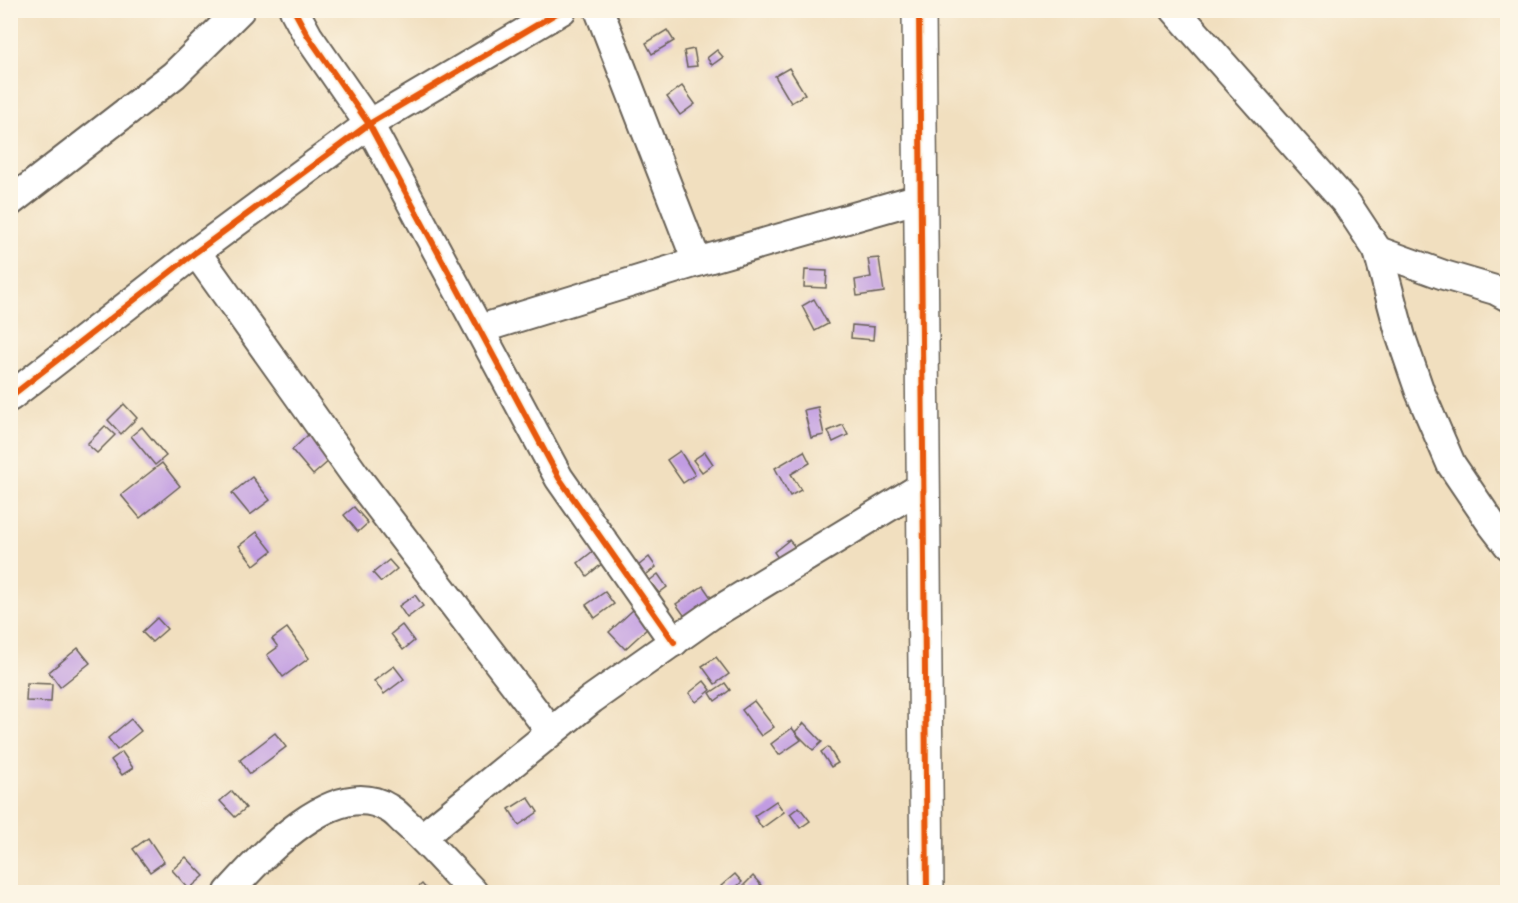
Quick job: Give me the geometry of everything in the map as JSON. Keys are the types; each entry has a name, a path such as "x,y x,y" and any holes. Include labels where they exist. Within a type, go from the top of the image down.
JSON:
{"street":[{"path":"10,202 174,75 240,10"},
{"path":"294,10 308,36 369,124 559,478 674,642"},
{"path":"10,397 196,252 369,124 562,10"},
{"path":"599,10 697,262"},
{"path":"919,10 927,892"},
{"path":"1175,10 1347,204 1378,251 1401,337 1420,392 1451,464 1508,545"},
{"path":"480,329 697,262 920,198"},
{"path":"1378,251 1444,275 1495,290 1508,297"},
{"path":"196,252 355,475 551,732"},
{"path":"422,837 592,699 711,615 923,486"},
{"path":"229,892 250,868 297,827 328,807 360,798 388,807 422,837 473,892"}],"building":[{"path":"667,30 674,41 652,54 646,43"},
{"path":"694,49 697,66 687,67 684,51"},
{"path":"717,50 723,57 712,65 707,58"},
{"path":"789,68 805,94 791,103 775,76"},
{"path":"682,86 695,104 680,115 667,97"},
{"path":"879,258 884,292 857,296 855,280 871,277 868,259"},
{"path":"805,270 827,271 826,288 804,287"},
{"path":"814,299 828,324 815,331 802,306"},
{"path":"852,325 874,327 873,340 851,338"},
{"path":"124,404 137,418 121,434 108,420"},
{"path":"818,407 824,435 811,438 804,410"},
{"path":"843,425 848,435 833,442 828,431"},
{"path":"105,426 115,435 97,453 87,444"},
{"path":"142,427 166,456 155,465 131,436"},
{"path":"308,435 330,460 313,475 292,450"},
{"path":"680,451 695,475 683,483 667,460"},
{"path":"804,451 810,463 791,474 801,490 790,496 775,468"},
{"path":"705,452 713,464 702,472 693,460"},
{"path":"162,463 180,486 140,518 121,495"},
{"path":"252,477 270,500 250,515 232,493"},
{"path":"354,507 368,523 358,532 344,515"},
{"path":"257,532 272,551 254,565 239,546"},
{"path":"789,540 796,548 780,561 774,552"},
{"path":"593,551 603,563 587,576 578,563"},
{"path":"649,557 656,567 639,580 632,571"},
{"path":"389,560 397,569 381,582 373,573"},
{"path":"658,574 667,587 659,593 649,581"},
{"path":"703,586 712,599 686,618 676,604"},
{"path":"605,592 614,604 595,618 586,605"},
{"path":"415,595 423,606 407,618 399,606"},
{"path":"633,610 649,627 625,649 609,632"},
{"path":"157,618 167,629 152,642 142,632"},
{"path":"402,625 414,641 403,650 391,634"},
{"path":"287,628 309,658 283,677 267,655 278,647 272,639"},
{"path":"78,648 90,663 60,687 49,672"},
{"path":"716,657 729,674 715,684 702,666"},
{"path":"394,666 404,679 384,694 374,681"},
{"path":"704,681 711,690 696,702 689,693"},
{"path":"27,683 52,684 51,702 26,701"},
{"path":"725,683 730,690 715,701 710,693"},
{"path":"754,701 774,727 761,736 742,710"},
{"path":"131,719 141,731 117,750 108,738"},
{"path":"804,723 822,742 813,750 795,732"},
{"path":"792,728 801,740 779,755 771,744"},
{"path":"275,733 286,747 250,774 240,760"},
{"path":"828,747 838,763 831,767 821,752"},
{"path":"122,752 133,768 122,775 111,760"},
{"path":"232,791 246,808 235,817 220,801"},
{"path":"528,797 538,812 519,825 509,809"},
{"path":"776,801 784,812 762,828 754,816"},
{"path":"799,807 810,821 800,828 790,814"},
{"path":"148,838 164,862 150,872 133,849"},
{"path":"186,857 204,876 189,889 172,870"},
{"path":"735,874 742,882 727,892 721,886"},
{"path":"753,876 761,885 751,892 744,885"},
{"path":"422,884 429,892 413,892"}],"cycle path":[{"path":"294,10 308,36 369,124 559,478 674,642"},
{"path":"10,397 196,252 369,124 562,10"},
{"path":"919,10 927,892"}]}
